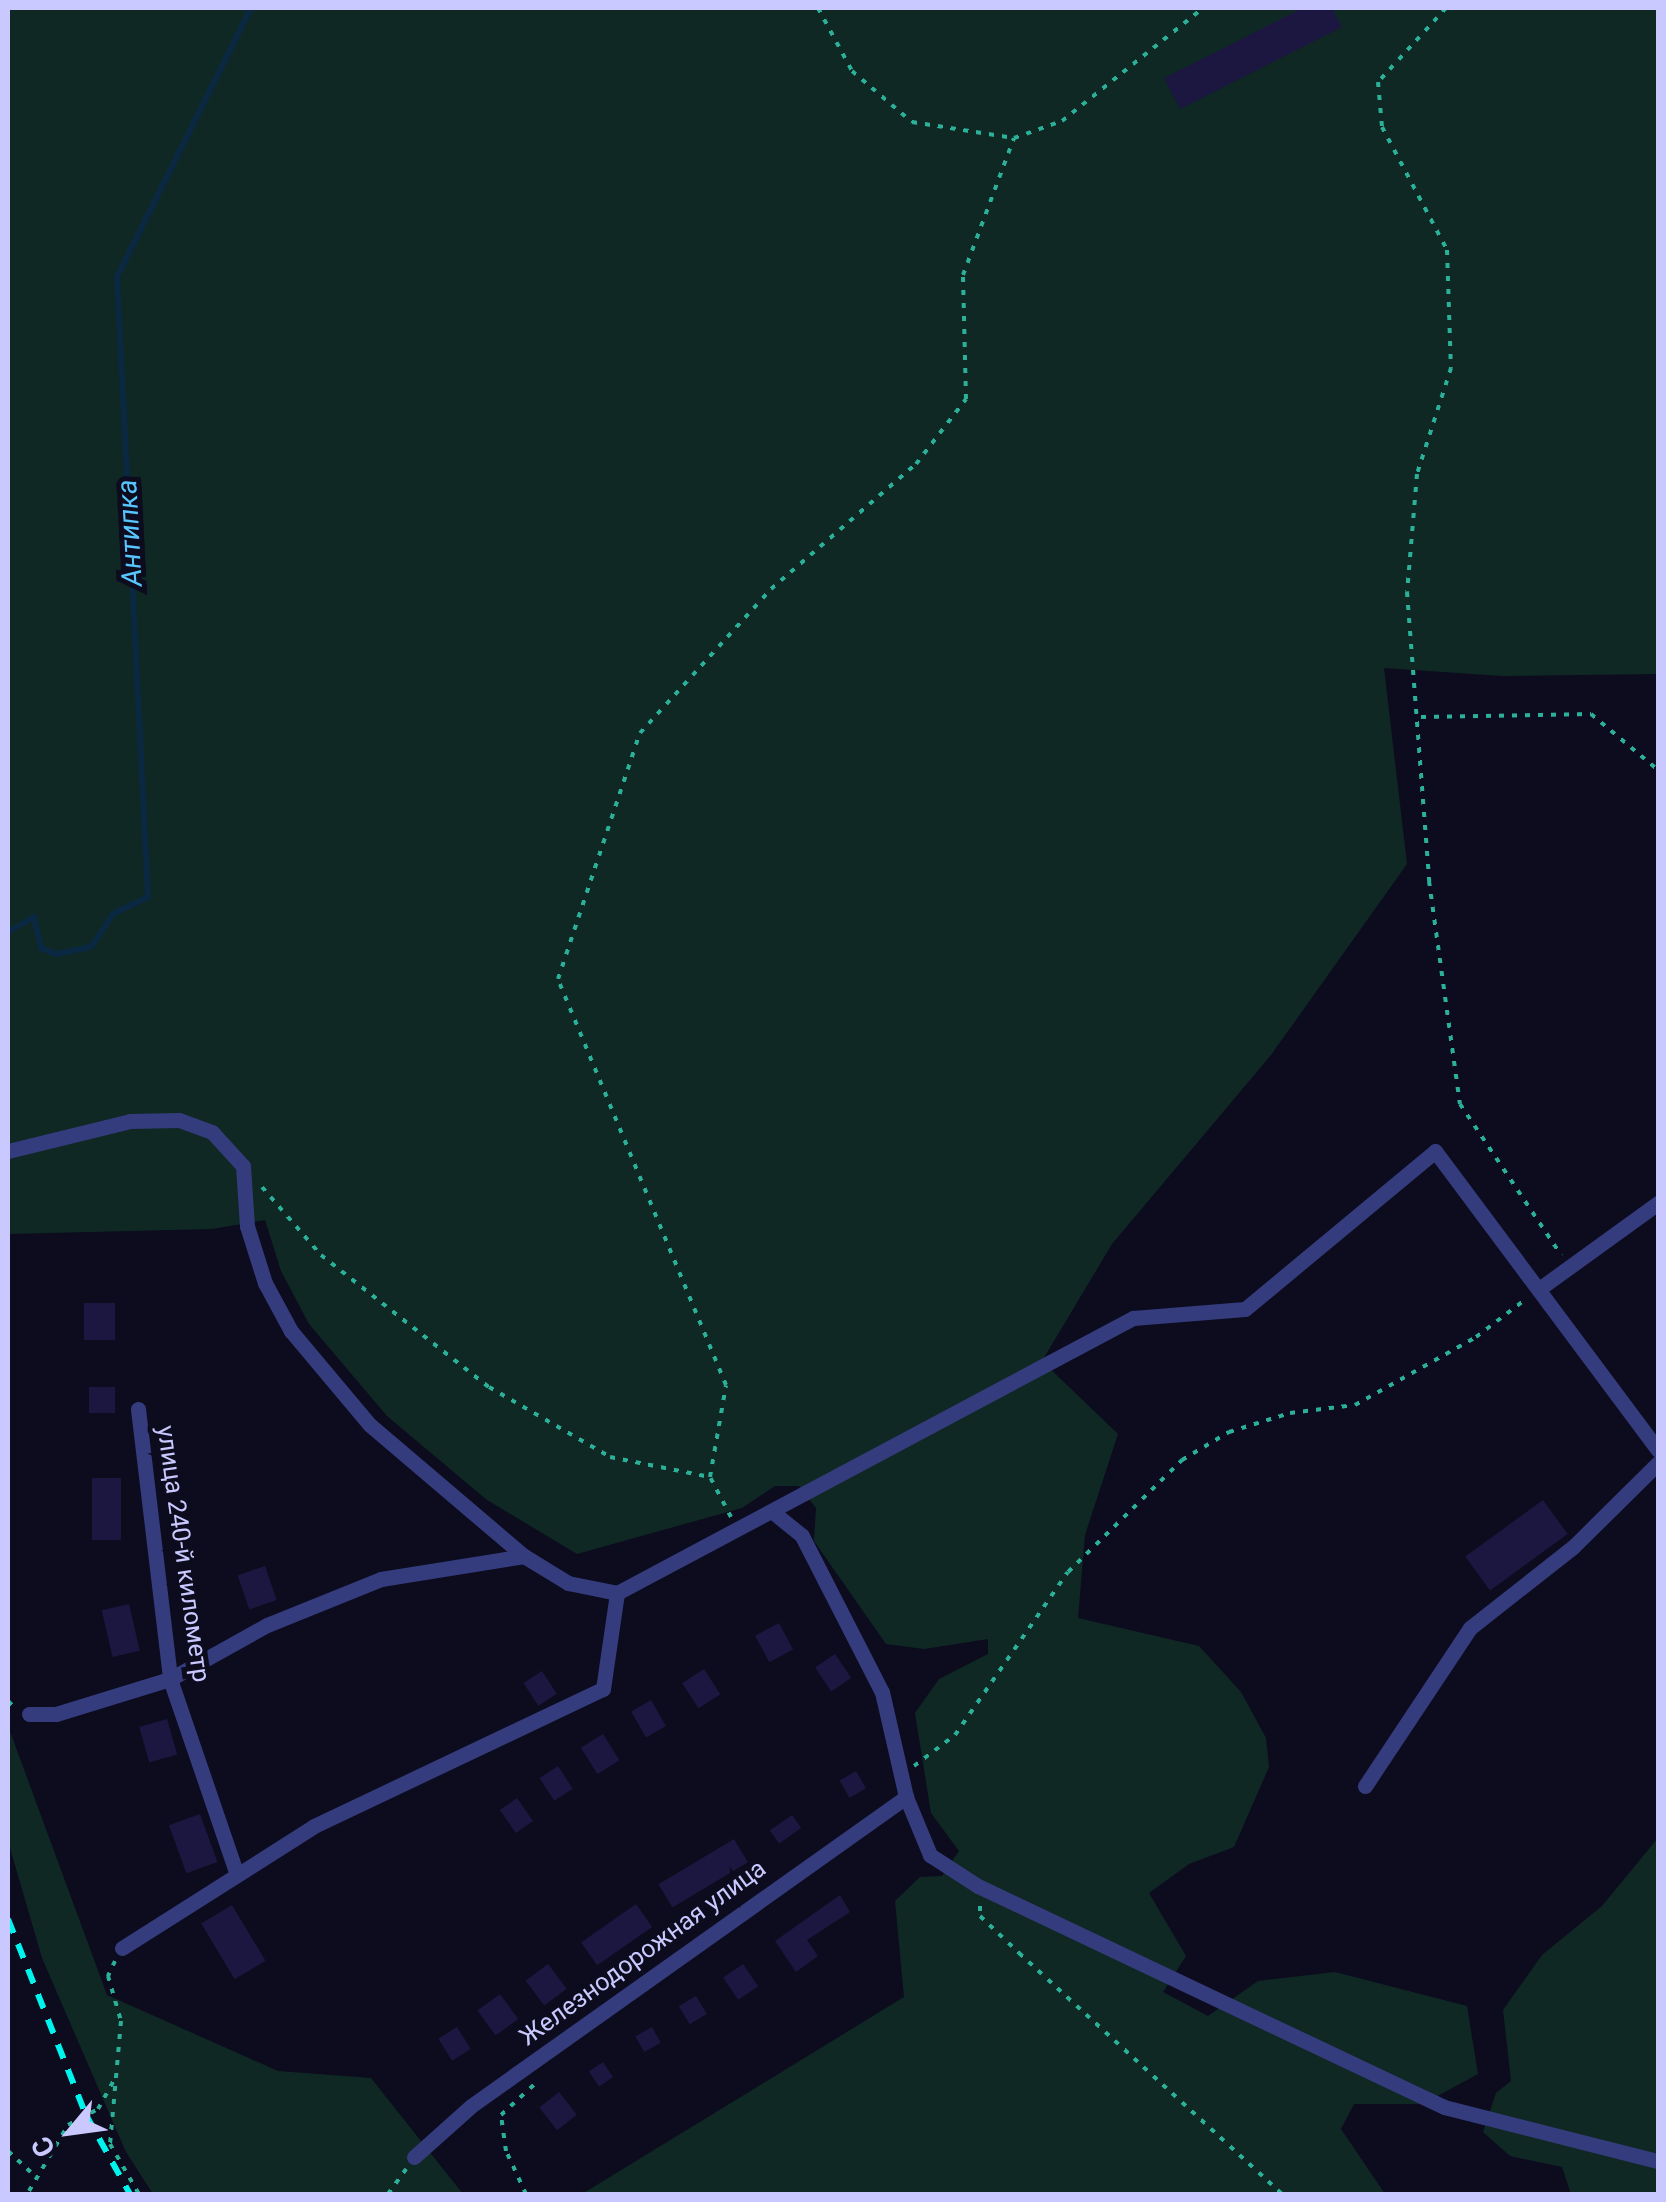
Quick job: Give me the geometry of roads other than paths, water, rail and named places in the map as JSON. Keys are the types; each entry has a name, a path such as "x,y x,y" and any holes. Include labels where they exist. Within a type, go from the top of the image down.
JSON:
{"street":[{"path":"8,1151 93,1127 179,1120 212,1132 243,1166 247,1226 265,1283 291,1331 370,1426 524,1556 568,1582 617,1593 774,1513 1133,1318 1245,1309 1434,1150 1658,1450"},
{"path":"1539,1289 1658,1203"},
{"name":"улица 240-й километр","path":"138,1408 170,1678 237,1875"},
{"path":"1365,1786 1470,1628 1573,1547 1658,1464"},
{"path":"774,1513 802,1536 845,1613 882,1692 906,1796 930,1855 978,1886 1444,2107 1658,2161"},
{"path":"28,1714 56,1714 170,1678 267,1625 381,1579 524,1556"},
{"path":"122,1948 314,1826 603,1689 617,1593"},
{"name":"Железнодорожная улица","path":"414,2156 543,2056 906,1796"}],"waterway":[{"name":"Антипка","path":"8,932 34,917 41,948 57,954 91,947 113,914 148,897 117,277 251,8"}],"railway":[{"path":"8,1919 86,2115 130,2194"}]}
